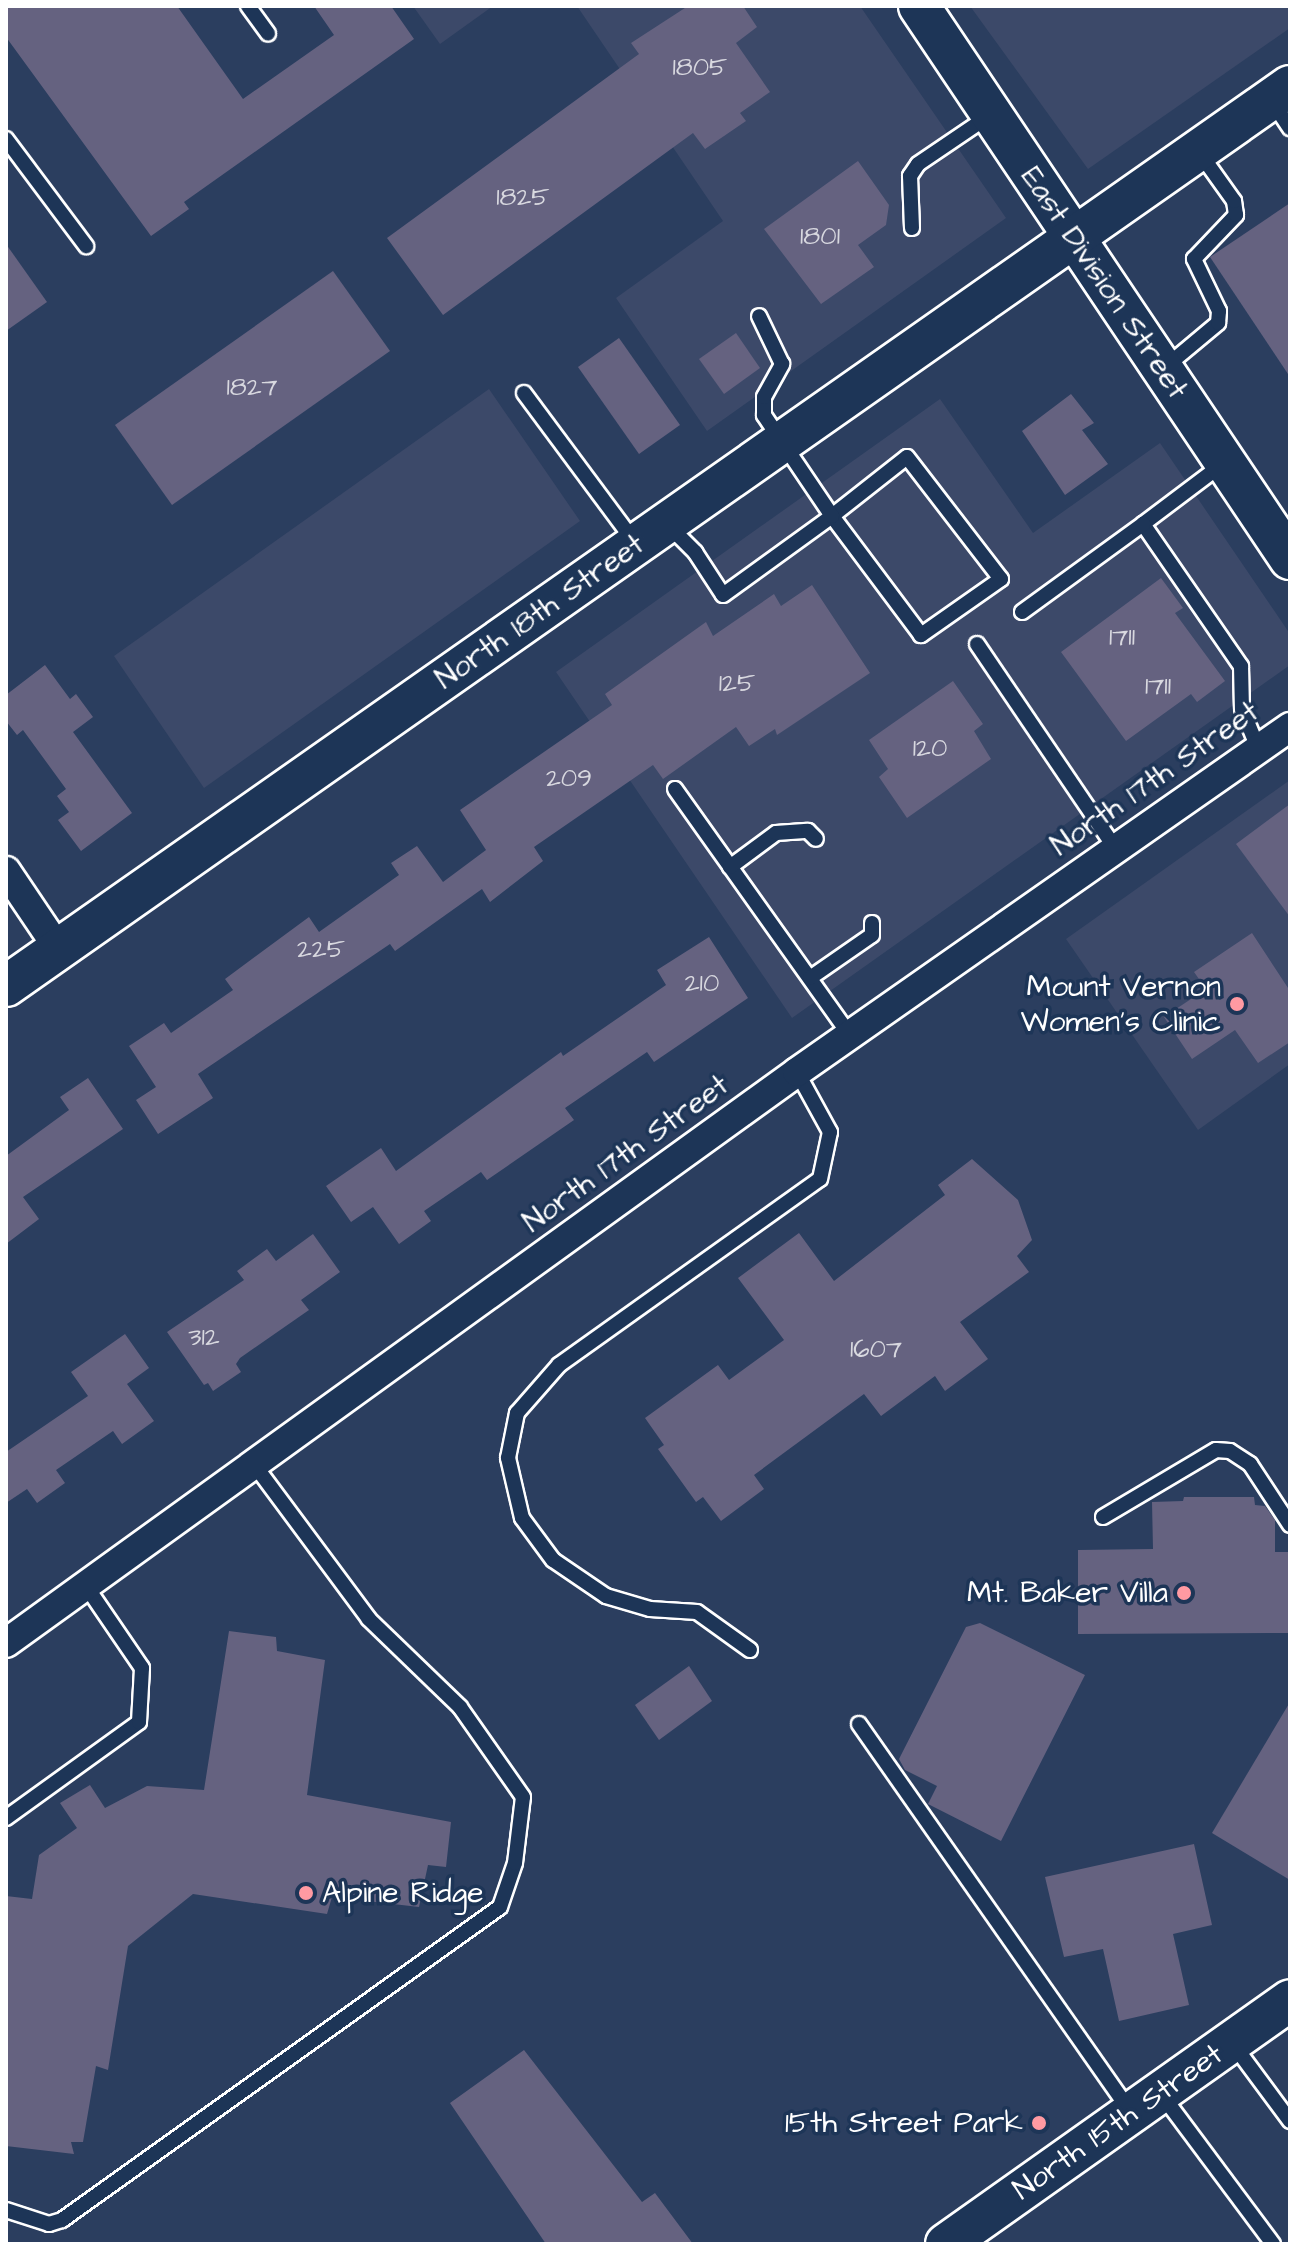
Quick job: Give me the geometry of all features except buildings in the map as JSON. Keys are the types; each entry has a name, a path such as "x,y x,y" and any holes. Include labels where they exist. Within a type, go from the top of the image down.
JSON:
{"street":[{"name":"East Division Street","path":"919,6 1290,559"},
{"name":"North 18th Street","path":"6,986 1198,151 1284,105"},
{"name":"North 17th Street","path":"6,1643 797,1072 1290,727"},
{"path":"6,871 58,948"},
{"name":"North 15th Street","path":"946,2244 1290,2000"}],"lane":[{"path":"248,6 268,34"},
{"path":"912,228 910,176 918,164 992,115"},
{"path":"6,139 86,246"},
{"path":"1163,369 1218,323 1219,311 1194,259 1236,215 1234,201 1198,151"},
{"path":"524,393 652,534 695,552 723,595 832,516 907,457 1001,579 921,635 832,516 764,415 764,397 782,364 759,316"},
{"path":"1022,612 1225,462"},
{"path":"1143,524 1241,666 1242,709 1258,748"},
{"path":"977,644 1115,848"},
{"path":"675,789 850,1035"},
{"path":"730,867 776,833 808,831 816,839"},
{"path":"810,978 872,935 872,923"},
{"path":"750,1650 697,1612 650,1609 606,1596 553,1560 522,1518 508,1458 517,1413 559,1365 820,1179 830,1132 797,1072"},
{"path":"1103,1517 1216,1450 1230,1451 1250,1464 1290,1525"},
{"path":"6,2210 49,2224 62,2220 487,1920 505,1892 515,1863 523,1797 460,1707 369,1619 254,1464"},
{"path":"6,1818 139,1722 142,1668 86,1586"},
{"path":"859,1724 1145,2101 1273,2244"},
{"path":"1231,2042 1290,2121"}],"shaded area":[{"path":"413,6 493,6 440,44"},
{"path":"577,6 860,6 1006,218 707,431 616,298 723,221"},
{"path":"970,6 1290,6 1290,28 1088,169"},
{"path":"489,389 580,521 204,788 114,656"},
{"path":"940,399 1033,533 1160,443 1290,634 1290,665 792,1018 556,672"},
{"path":"1290,780 1290,1064 1198,1130 1066,939"}],"place":[{"name":"Mount Vernon Women's Clinic","path":"1237,1004"},
{"name":"Mt. Baker Villa","path":"1184,1593"},
{"name":"Alpine Ridge","path":"306,1893"},
{"name":"15th Street Park","path":"1039,2123"}]}
